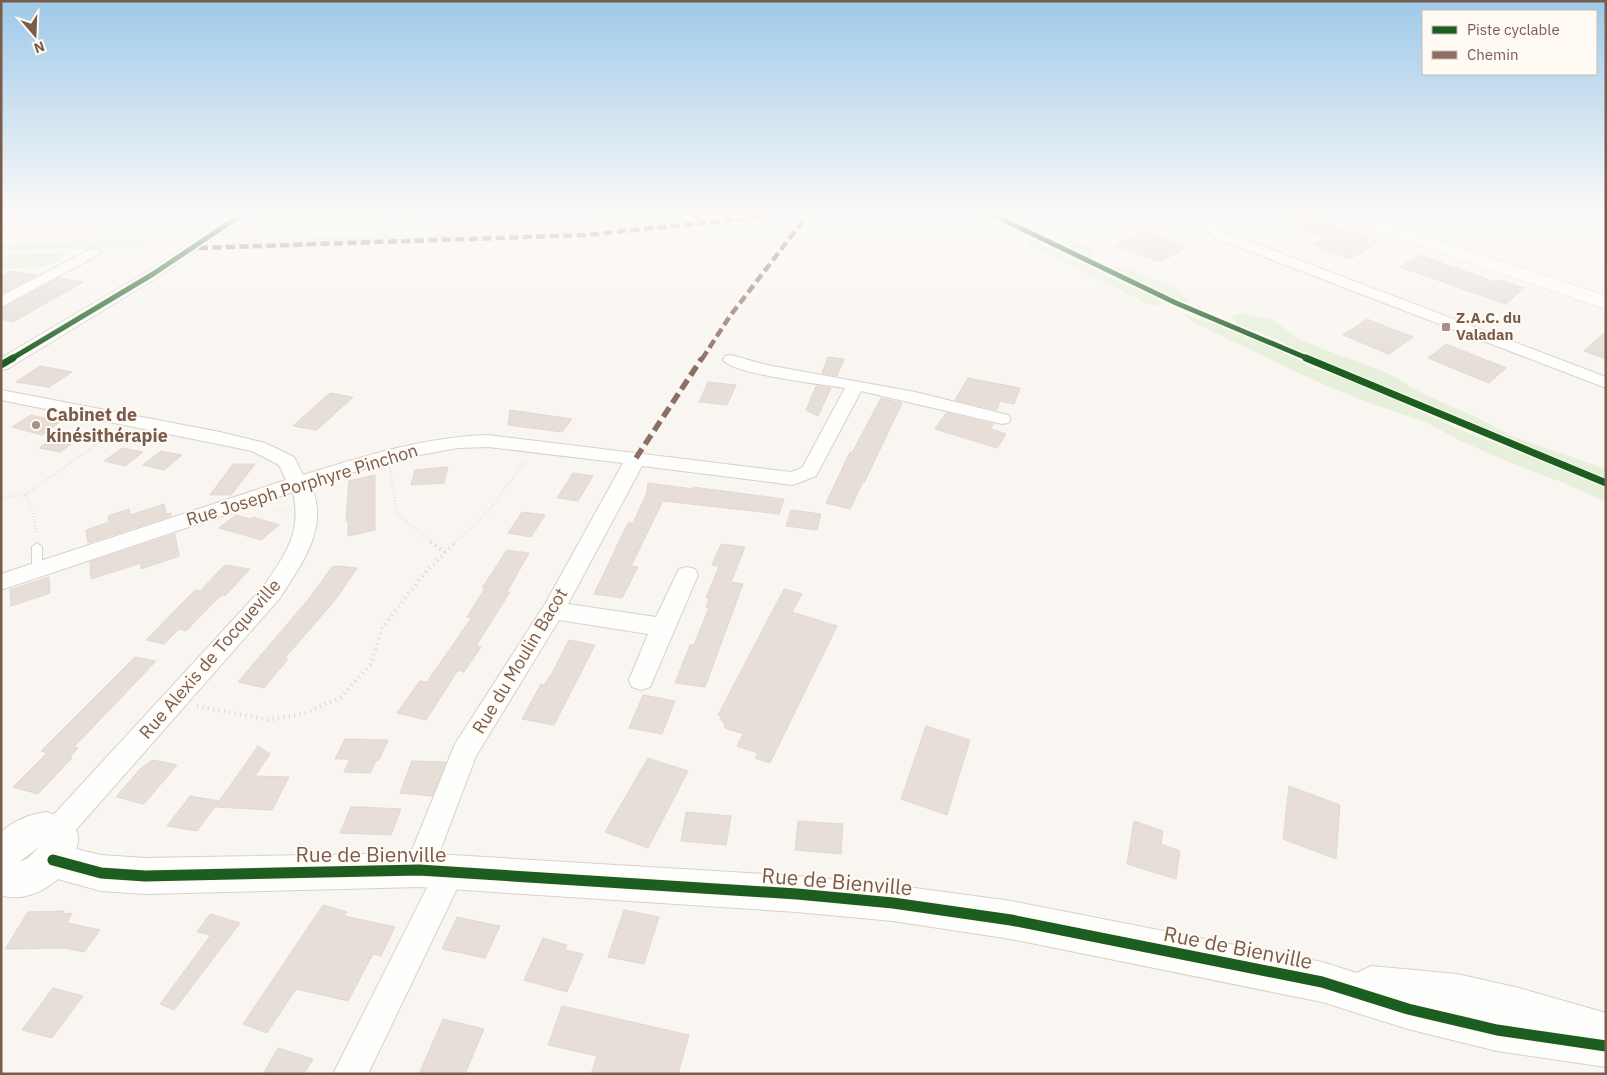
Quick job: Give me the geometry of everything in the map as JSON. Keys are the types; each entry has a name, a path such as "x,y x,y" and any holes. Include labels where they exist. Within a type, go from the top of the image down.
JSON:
{"main road":[{"path":"1488,263 1606,303"}],"street":[{"path":"1,302 72,263"},
{"path":"1,365 173,263"},
{"path":"1293,263 1606,383"},
{"path":"731,360 750,368 939,401 1002,419"},
{"name":"Rue Joseph Porphyre Pinchon","path":"1,582 388,455 458,442 488,441 538,446 793,479 809,472 856,385"},
{"name":"Rue Alexis de Tocqueville","path":"1,395 258,447 287,461 302,488 307,510 305,532 298,554 272,592 174,701 55,845"},
{"name":"Rue du Moulin Bacot","path":"350,1074 434,871 464,752 553,610 636,458"},
{"path":"641,680 687,575"},
{"path":"553,610 663,627"},
{"path":"4,877 29,877 46,867 55,845"},
{"name":"Rue de Bienville","path":"55,845 101,874 145,876 434,871 797,894 893,903 1011,920 1322,982 1408,1009 1497,1030 1606,1046"},
{"name":"Rue de Bienville","path":"1322,982 1458,994 1519,1008 1606,1033"}],"lane":[{"path":"37,547 37,570"}],"path":[{"path":"1,500 12,496 25,495 128,421"},
{"path":"174,701 268,720 306,713 341,696 371,664 382,628 424,574 489,510 538,446"},
{"path":"388,455 397,514 446,553"},
{"path":"25,495 33,512 37,547"}],"green space":[{"path":"1,263 53,263 46,267 1,269"},
{"path":"1064,263 1081,263 1124,284 1151,294 1164,305 1150,305"},
{"path":"1114,267 1133,270 1177,289 1191,303 1167,297 1116,271"},
{"path":"1179,312 1227,328 1292,356 1313,368 1360,384 1463,431 1606,488 1606,502 1562,482 1467,444 1425,422 1364,401 1316,381 1196,324"},
{"path":"1240,313 1271,319 1304,342 1390,374 1421,393 1478,418 1512,436 1606,469 1606,481 1559,465 1531,449 1294,349 1277,339 1239,325 1231,317"}],"building":[{"path":"1406,263 1442,263 1496,282 1499,280 1524,288 1506,304 1400,267"},
{"path":"11,271 37,275 1,294 1,276"},
{"path":"59,278 83,282 13,322 1,319 1,309"},
{"path":"1367,319 1413,337 1389,354 1343,335"},
{"path":"1606,331 1606,359 1584,351"},
{"path":"1446,344 1506,368 1489,383 1428,358"},
{"path":"828,357 844,359 837,376 822,373"},
{"path":"40,366 72,372 49,387 16,382"},
{"path":"968,378 1020,388 1014,404 1000,401 997,410 955,400"},
{"path":"708,382 736,385 727,405 699,402"},
{"path":"816,386 831,388 818,416 806,410"},
{"path":"330,393 353,397 317,430 293,426"},
{"path":"881,398 902,403 864,483 850,509 826,503 850,452 852,453"},
{"path":"510,410 572,419 562,432 508,425"},
{"path":"946,413 993,424 991,429 1006,434 997,448 935,429"},
{"name":"Cabinet de kinésithérapie","path":"31,415 60,422 42,435 12,427"},
{"path":"58,435 79,439 60,452 39,448"},
{"path":"122,448 143,452 125,466 104,461"},
{"path":"161,451 182,455 164,470 143,465"},
{"path":"233,464 255,464 231,495 210,495"},
{"path":"448,467 444,483 411,485 415,470"},
{"path":"573,473 593,476 578,501 557,498"},
{"path":"375,475 375,530 348,536 348,520 346,521 349,481"},
{"path":"648,483 784,499 779,514 663,501 631,566 638,567 622,598 594,594 628,523 633,523 646,495"},
{"path":"164,504 166,514 171,513 171,516 88,543 86,530 109,522 108,516 129,509 130,515"},
{"path":"791,510 821,514 817,530 786,526"},
{"path":"522,512 545,515 531,537 508,533"},
{"path":"236,515 251,519 253,517 279,525 261,540 219,528"},
{"path":"175,534 179,556 141,569 141,563 91,579 90,562"},
{"path":"721,544 745,547 731,582 743,584 705,687 675,683 690,645 694,645 709,608 706,607 709,598 706,598 719,566 712,565"},
{"path":"507,550 529,553 507,592 510,592 476,646 481,647 464,672 458,670 426,720 397,713 420,681 427,682 472,617 467,617 485,588 482,588"},
{"path":"225,565 250,569 225,596 222,595 214,602 186,631 179,629 164,644 146,640 195,590 200,591"},
{"path":"332,567 357,568 336,599 285,658 288,659 264,688 238,682 311,596"},
{"path":"49,577 50,593 11,606 10,590"},
{"path":"784,589 802,594 792,612 837,626 770,763 755,758 758,753 737,746 743,734 725,728 724,723 720,719 721,716 718,715"},
{"path":"569,640 595,645 554,725 522,719 541,684 544,685 551,675"},
{"path":"135,657 156,661 74,747 78,748 69,758 72,758 38,794 13,787 47,753 41,751"},
{"path":"643,695 675,701 662,734 629,728"},
{"path":"926,726 970,740 947,815 901,799"},
{"path":"345,739 388,740 379,760 376,761 370,773 344,772 350,759 335,759"},
{"path":"258,746 270,754 255,776 289,777 272,810 215,807"},
{"path":"648,758 688,771 648,848 605,832"},
{"path":"153,760 177,765 144,804 116,797 141,768"},
{"path":"412,761 446,762 432,796 400,793"},
{"path":"1289,786 1340,805 1336,859 1283,839"},
{"path":"190,796 219,801 197,831 167,826"},
{"path":"351,807 401,809 391,835 340,833"},
{"path":"686,812 731,816 726,845 681,841"},
{"path":"798,821 843,824 841,854 795,850"},
{"path":"1134,821 1163,831 1161,844 1180,851 1176,879 1127,864"},
{"path":"323,905 347,912 344,916 395,927 381,956 373,954 348,1001 296,989 267,1033 243,1024"},
{"path":"624,910 659,917 644,964 608,957"},
{"path":"64,911 63,914 72,913 67,923 100,930 84,952 65,948 5,949 28,912"},
{"path":"210,914 240,923 174,1010 160,1004 211,935 197,932"},
{"path":"457,917 500,926 485,958 442,949"},
{"path":"543,938 567,945 565,950 583,954 567,992 524,980"},
{"path":"53,988 83,996 52,1038 22,1030"},
{"path":"562,1006 689,1035 678,1074 591,1074 597,1056 548,1045"},
{"path":"443,1019 484,1029 465,1074 419,1074"},
{"path":"278,1048 313,1059 304,1074 263,1074"}],"marked path":[{"path":"636,458 730,316 771,263"}],"cycle path":[{"path":"1,365 169,263"},
{"path":"1093,263 1176,303 1606,483"},
{"path":"53,860 101,873 145,876 419,870 797,894 893,903 1011,920 1322,982 1408,1009 1497,1030 1606,1046"}],"place":[{"name":"Z.A.C. du Valadan","path":"1446,327"},
{"name":"Cabinet de kinésithérapie","path":"36,425"}]}
